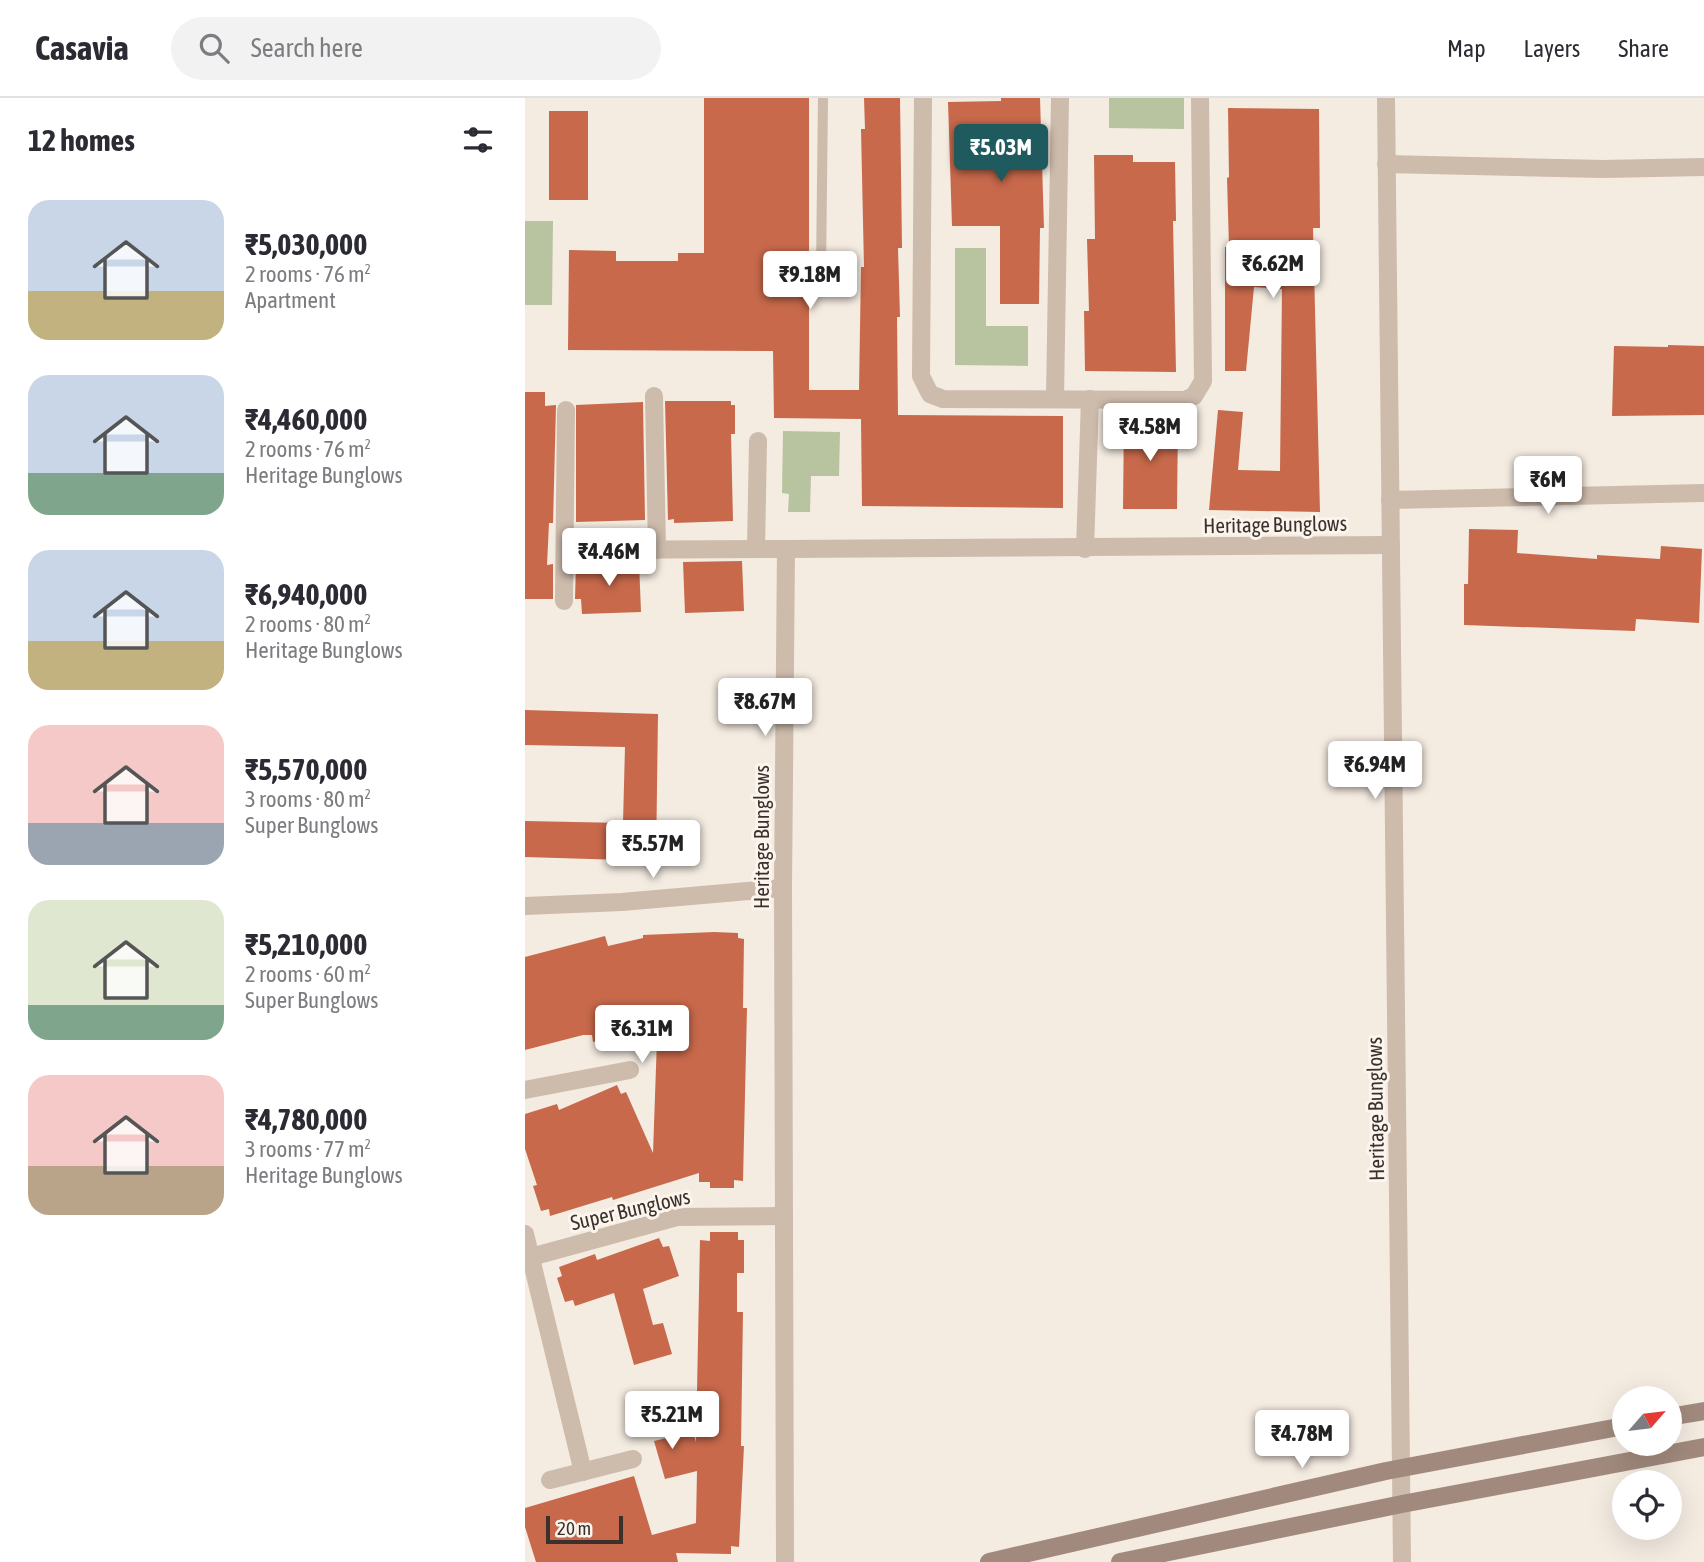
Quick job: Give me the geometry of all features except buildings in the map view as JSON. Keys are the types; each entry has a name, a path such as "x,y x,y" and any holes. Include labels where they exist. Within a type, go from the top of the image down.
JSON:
{"street":[{"path":"923,98 921,376 930,394 943,399 1185,400 1202,388 1201,98"},
{"path":"1055,398 1060,98"},
{"name":"Heritage Bunglows","path":"1386,98 1402,1562"},
{"path":"1386,164 1603,169 1704,166"},
{"path":"654,396 657,550"},
{"path":"1085,549 1090,399"},
{"path":"564,601 566,410"},
{"path":"757,549 758,440"},
{"path":"1390,500 1704,493"},
{"name":"Heritage Bunglows","path":"785,1562 783,888 786,549 1391,545"},
{"path":"565,550 786,549"},
{"path":"525,906 622,902 783,888"},
{"path":"525,1090 630,1070"},
{"name":"Super Bunglows","path":"531,1257 687,1215 783,1216"},
{"path":"525,1234 583,1472"},
{"path":"1682,1415 1704,1411"},
{"path":"989,1562 1402,1468 1612,1428"},
{"path":"1120,1562 1402,1504 1704,1447"},
{"path":"550,1480 633,1459"}],"lane":[{"path":"821,272 823,98"}],"green space":[{"path":"1109,98 1184,98 1184,129 1109,128"},
{"path":"525,221 553,221 552,305 525,305"},
{"path":"955,248 986,248 986,326 1028,326 1028,366 955,365"},
{"path":"783,431 840,432 839,476 811,476 810,512 788,512 789,494 782,493"}]}
